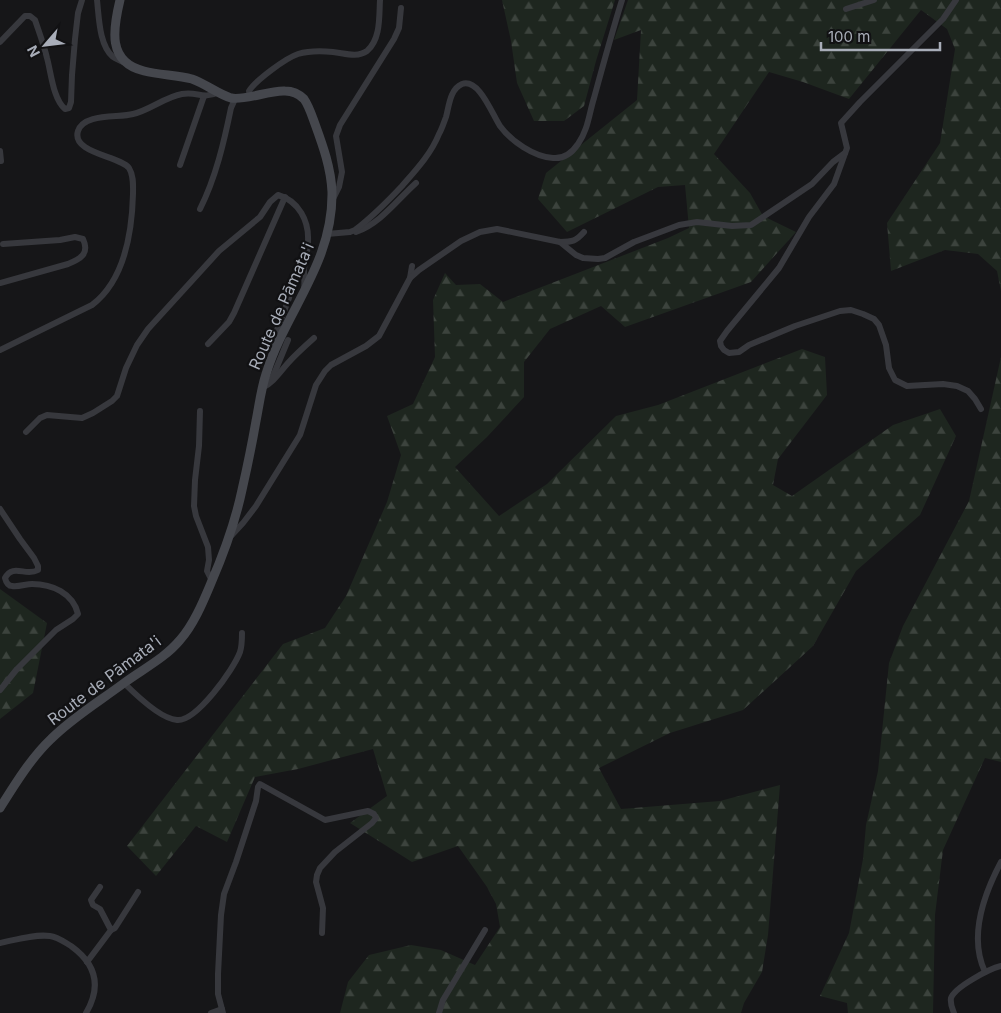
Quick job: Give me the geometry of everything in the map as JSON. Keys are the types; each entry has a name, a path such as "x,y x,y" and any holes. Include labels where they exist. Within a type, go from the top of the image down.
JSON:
{"main road":[{"path":"120,0 116,16 115,41 122,60 129,65"},
{"name":"Route de Pāmata'i","path":"0,808 33,760 51,739 72,721 165,654 182,638 198,612 230,536 242,492 265,387 266,373 272,356 320,257 327,234 331,201 329,166 311,113 304,99 291,91 282,90 230,98 191,79 142,71 129,65"}],"street":[{"path":"0,42 25,16 30,16 35,20 60,105 65,109 69,108 78,13 82,0"},
{"path":"97,0 100,26 107,49 113,56 129,65"},
{"path":"250,96 249,91 256,82 284,61 298,54 331,52 352,55 361,54 366,51 372,46 376,37 380,0"},
{"path":"350,232 382,207 414,173 430,152 439,136 446,118 448,104 455,89 464,83 475,86 500,126 525,148 545,158 559,158 570,154 586,129 622,0"},
{"path":"846,10 874,0"},
{"path":"956,0 943,19 841,123 847,148 834,184 809,217 779,268 720,341 722,348 729,353 739,352 750,345 795,326 840,311 851,310 871,317 879,325 886,345 889,368 895,380 907,386 944,384 957,386 968,391 981,408"},
{"path":"331,201 339,187 342,172 336,136 340,126 394,39 399,28 401,8"},
{"path":"0,350 92,305 102,297 113,282 122,261 129,239 133,178 125,163 85,148 78,140 77,132 81,126 89,120 133,114 172,96 185,93 212,96 219,92"},
{"path":"180,165 204,96"},
{"path":"200,208 214,177 231,108 236,98"},
{"path":"0,151 2,161"},
{"path":"560,242 582,258 605,258 634,242 679,225 697,222 732,226 750,225 812,184 833,162 845,153"},
{"path":"327,234 357,232 369,226 384,215 416,183"},
{"path":"26,432 40,418 47,415 82,418 94,413 112,401 117,396 126,368 137,345 148,329 219,252 260,217 270,202 278,195 285,197 297,206 307,224 308,240 304,272 304,293"},
{"path":"208,344 229,322 234,313 285,197"},
{"path":"410,278 461,241 480,232 497,229 560,242 570,242 578,239 584,232"},
{"path":"0,283 68,264 78,260 86,251 83,239 75,237 60,240 3,244"},
{"path":"230,536 256,506 300,435 316,385 325,371 331,365 366,346 378,336 410,278 412,266"},
{"path":"272,356 271,346 289,298 292,283"},
{"path":"265,387 314,338"},
{"path":"265,387 271,380 288,340"},
{"path":"200,410 194,506 208,547 209,560 206,570 212,581"},
{"path":"0,509 38,566 38,570 32,573 11,571 7,573 5,578 7,584 11,586 33,584 59,590 70,597 76,606 78,614 56,630 18,668 0,690"},
{"path":"124,683 159,712 170,718 184,719 212,696 225,679 240,654 242,633"},
{"path":"211,1013 223,1011 218,994 218,974 220,915 224,894 260,784 325,820 368,812 374,814 376,818 335,852 320,868 316,882 323,908 322,934"},
{"path":"985,972 980,953 979,924 986,893 1001,862"},
{"path":"100,887 91,900 93,905 100,909 111,930"},
{"path":"87,962 111,930 116,928 138,892"},
{"path":"439,1013 442,1000 486,930"},
{"path":"0,943 48,936 64,942 80,953 94,975 95,982 95,991 86,1013"},
{"path":"954,1013 951,999 954,993 985,972 1001,966"}],"green space":[{"path":"502,0 615,0 584,106 564,121 534,121 517,83 511,41"},
{"path":"628,0 1001,0 1001,291 997,271 978,254 945,250 891,271 887,223 940,143 955,49 947,29 921,10 849,99 769,72 714,154 750,193 763,216 796,232 751,282 625,327 601,306 550,329 524,362 524,397 487,437 455,467 499,516 547,484 616,416 658,405 802,349 825,357 827,395 778,459 773,485 792,496 893,425 940,409 956,436 920,515 856,571 813,646 743,710 670,733 599,768 621,809 720,801 780,785 768,935 762,972 744,1003 741,1013 340,1013 348,982 369,955 411,945 441,950 475,965 500,927 496,904 487,887 458,846 412,862 350,823 387,796 373,749 298,769 255,777 227,842 196,826 156,876 127,846 283,644 325,628 346,596 387,502 401,455 387,416 413,404 435,357 433,300 445,273 456,285 480,284 503,302 668,238 689,228 685,185 658,187 567,232 538,199 546,173 637,100 641,30 614,40"},
{"path":"1001,357 1001,762 985,758 943,850 935,915 933,1013 848,1013 847,1003 820,996 849,933 863,859 866,825 878,771 889,663 903,626 969,501"},
{"path":"0,589 47,623 33,693 0,719"}]}
